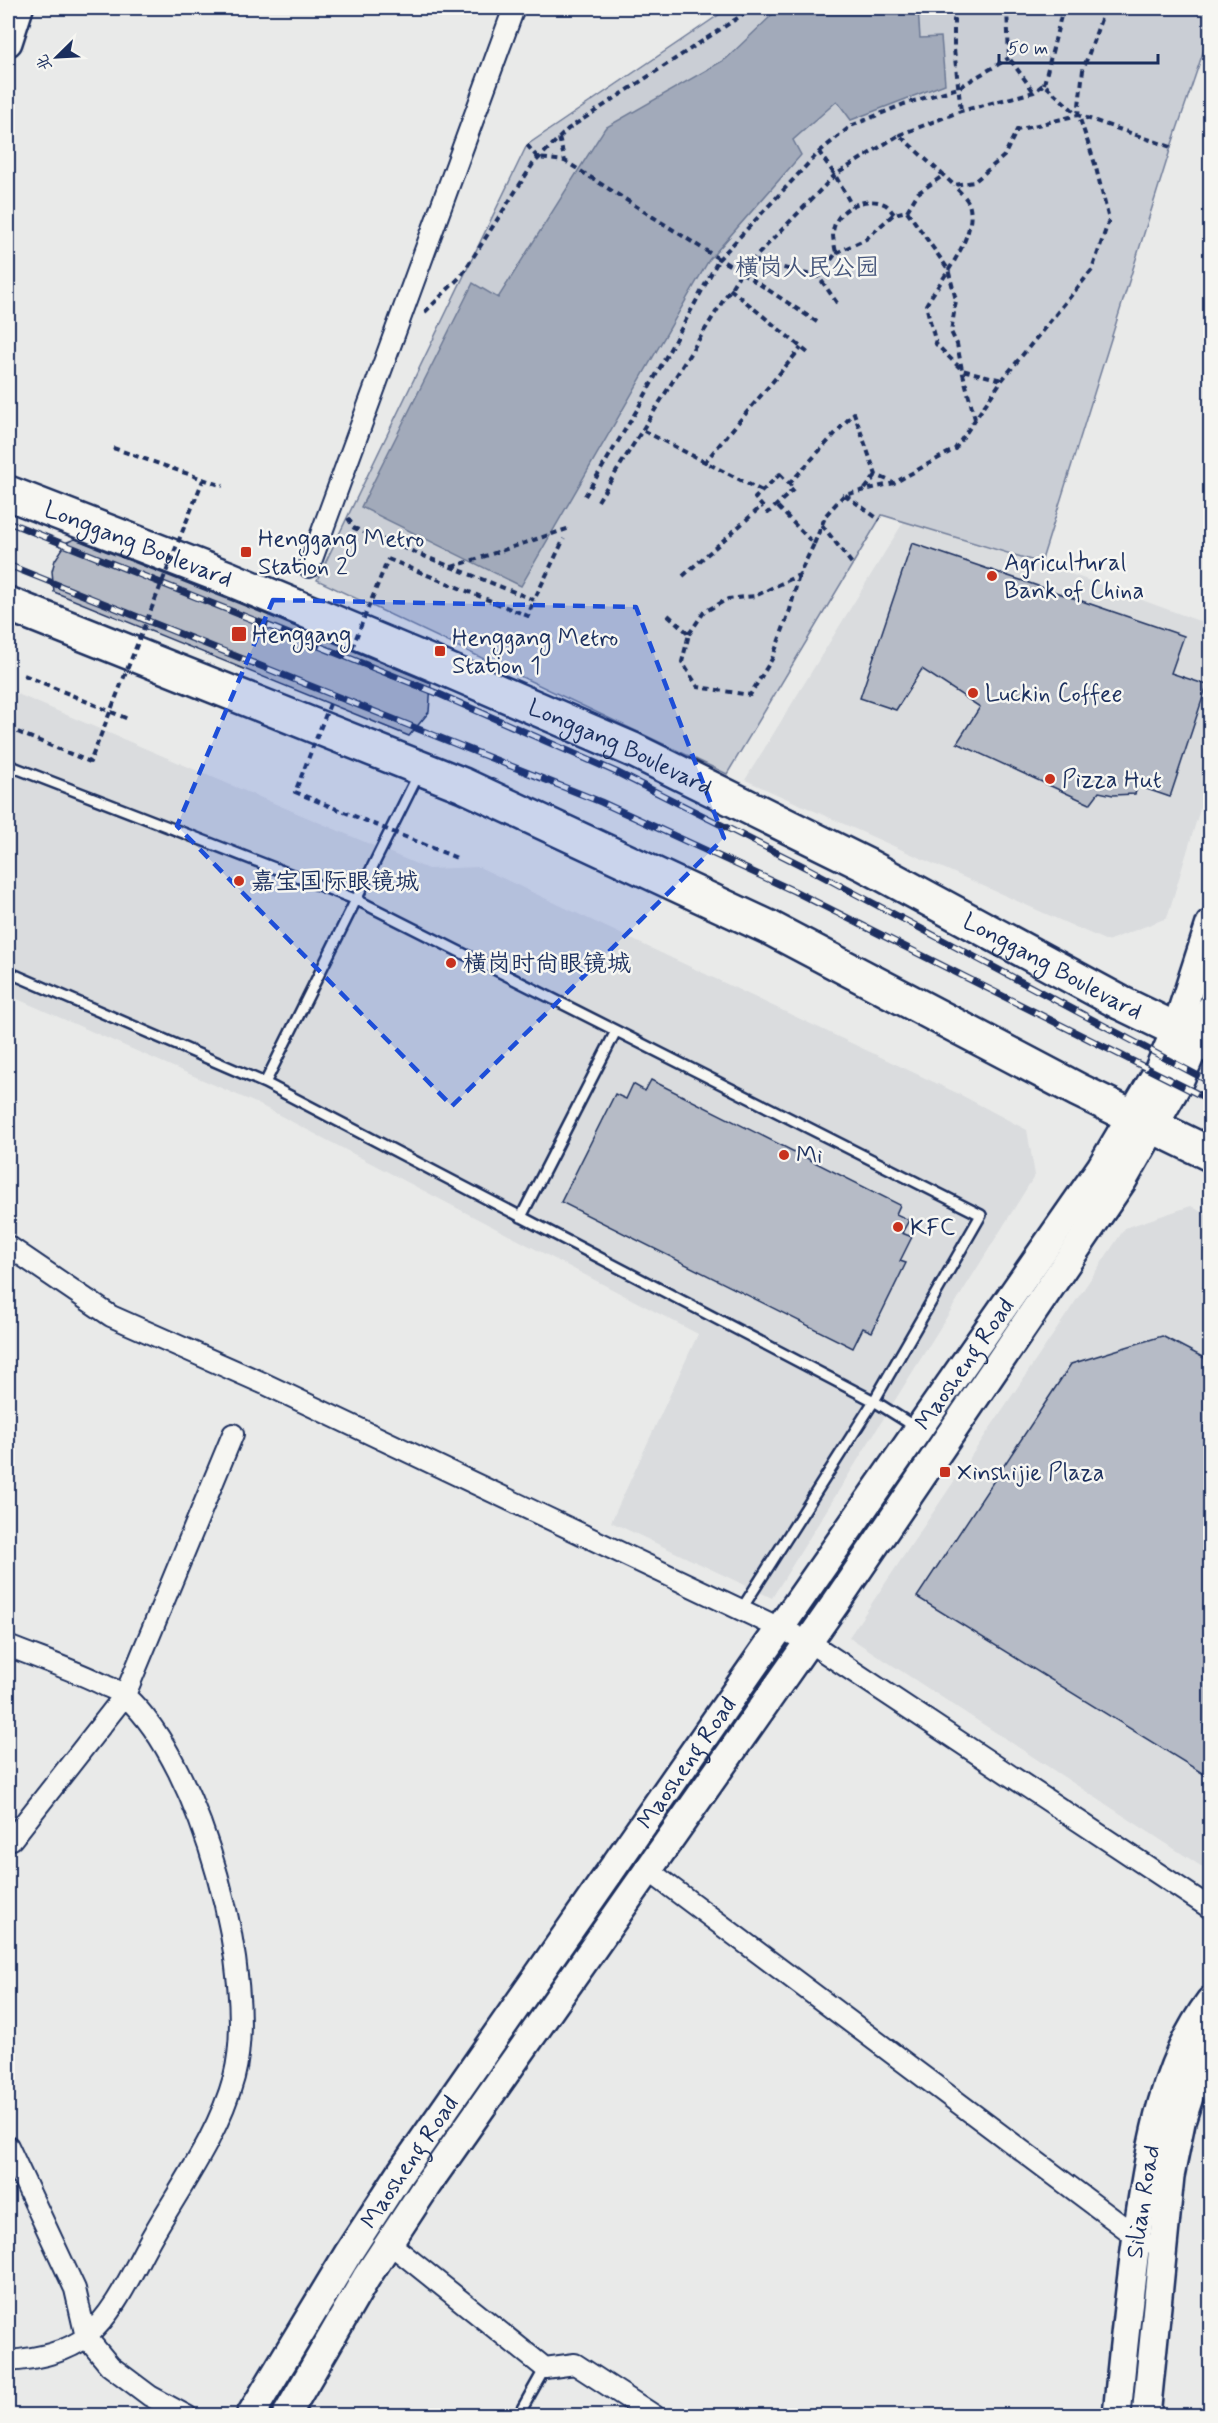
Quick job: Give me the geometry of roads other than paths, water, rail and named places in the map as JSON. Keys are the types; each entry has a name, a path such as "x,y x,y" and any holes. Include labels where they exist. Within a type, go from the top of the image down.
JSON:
{"highway":[{"name":"Longgang Boulevard","path":"8,493 230,579 633,750 866,865 1121,1003 1195,1038"},
{"path":"8,604 474,790 770,928 1078,1090 1210,1154"}],"street":[{"path":"8,42 19,8"},
{"path":"309,567 514,8"},
{"path":"1195,1038 1210,924"},
{"path":"1144,1122 1158,1071 1195,1038 1210,1009"},
{"name":"Maosheng Road","path":"250,2415 390,2188 1101,1167 1144,1122"},
{"name":"Maosheng Road","path":"286,2415 389,2243 427,2185 809,1642 1116,1190 1144,1122"},
{"path":"8,1246 111,1316 265,1384 809,1642 1210,1908"},
{"path":"12,1839 125,1695 233,1434"},
{"path":"8,1646 93,1679 125,1695 149,1722 174,1764 201,1822 224,1900 237,1964 240,2027 234,2076 218,2122 110,2310 86,2337 50,2355 8,2361"},
{"path":"648,1870 1137,2238 1162,2253"},
{"name":"Silian Road","path":"1117,2415 1137,2238 1147,2170 1162,2102 1186,2041 1210,2001"},
{"name":"Silian Road","path":"1146,2415 1170,2176 1181,2122 1196,2075 1210,2045"},
{"path":"8,2146 75,2289 86,2337 110,2366 150,2396 187,2415"},
{"path":"389,2243 545,2368 575,2364 655,2415"}],"lane":[{"path":"8,765 357,900 981,1215 874,1401 741,1610"},
{"path":"265,1083 421,768"},
{"path":"8,972 265,1083 874,1401 919,1429"},
{"path":"521,1217 616,1031"},
{"path":"518,2415 545,2368"}],"water":[{"path":"782,8 918,8 920,38 941,37 945,84 851,120 837,101 793,140 801,155 709,260 521,586 361,507 473,283 498,298 605,128 726,59"}],"railway":[{"path":"8,522 439,694 616,772 807,868 1210,1082"},
{"path":"8,565 601,802 794,891 1210,1100"}],"place":[{"name":"Henggang Metro Station 2","path":"246,552"},
{"name":"Agricultural Bank of China","path":"992,576"},
{"name":"Henggang","path":"239,634"},
{"name":"Henggang Metro Station 1","path":"440,651"},
{"name":"Luckin Coffee","path":"973,693"},
{"name":"Pizza Hut","path":"1050,779"},
{"name":"嘉宝国际眼镜城","path":"239,881"},
{"name":"横岗时尚眼镜城","path":"451,963"},
{"name":"Mi","path":"784,1155"},
{"name":"KFC","path":"898,1227"},
{"name":"Xinshijie Plaza","path":"945,1472"}],"park label":[{"name":"横岗人民公园","path":"807,267"}]}
